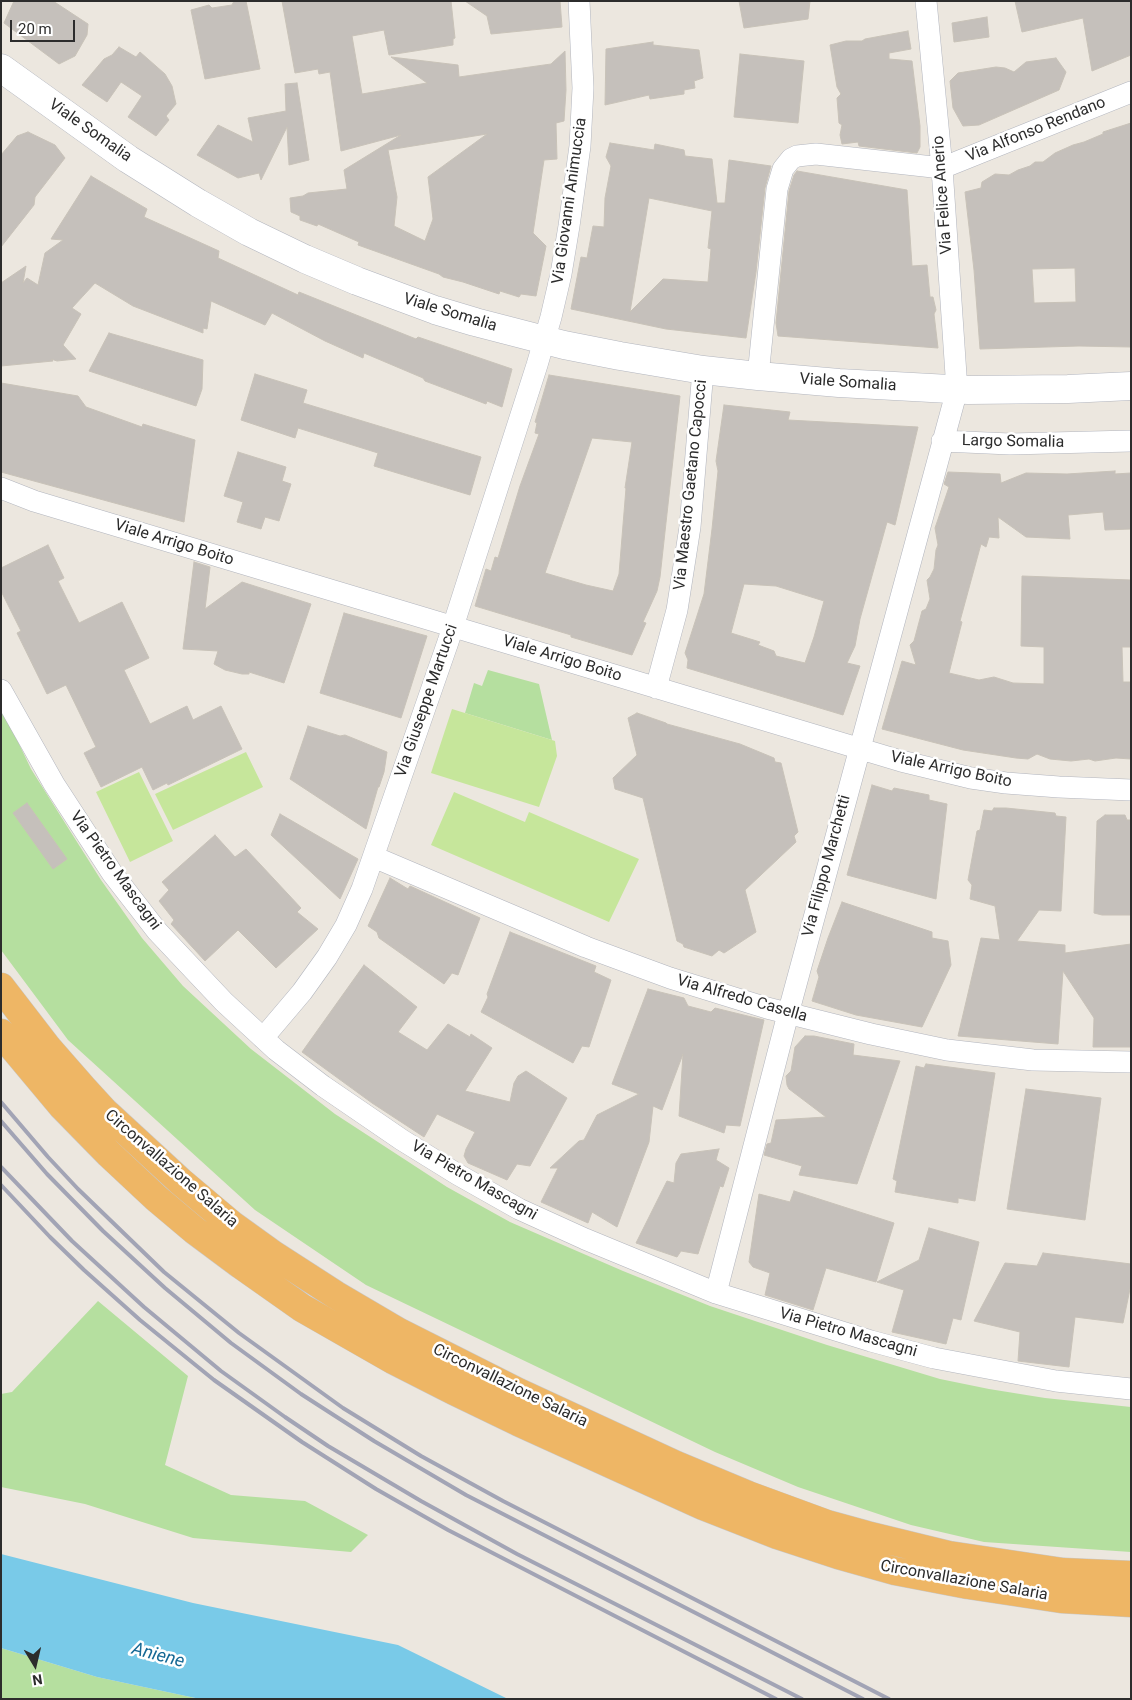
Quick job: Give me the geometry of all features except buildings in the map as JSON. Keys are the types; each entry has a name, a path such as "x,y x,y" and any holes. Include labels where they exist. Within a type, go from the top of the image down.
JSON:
{"highway":[{"name":"Circonvallazione Salaria","path":"1,987 48,1048 93,1100 180,1182 231,1224 274,1255 336,1295 399,1332 518,1392 685,1469 827,1524 956,1557 1063,1572 1131,1575"},
{"name":"Circonvallazione Salaria","path":"1,1033 56,1099 109,1154 194,1230 302,1308 393,1360 446,1387 518,1422 703,1506 777,1535 838,1555 895,1571 968,1586 1061,1599 1131,1603"}],"main road":[{"name":"Viale Somalia","path":"1,68 176,190 249,232 312,262 452,315 544,340 620,356 703,370 848,384 957,390"},
{"path":"957,390 1027,390 1131,386"}],"street":[{"name":"Via Giovanni Animuccia","path":"544,340 556,298 562,266 580,146 583,88 579,1"},
{"name":"Via Felice Anerio","path":"926,1 942,168 957,390"},
{"name":"Via Alfonso Rendano","path":"942,168 1131,92"},
{"path":"758,376 777,189 786,163 797,156 816,154 942,168"},
{"name":"Via Giuseppe Martucci","path":"263,1038 307,985 330,952 348,920 374,857 453,626 544,340"},
{"name":"Via Maestro Gaetano Capocci","path":"656,688 677,610 690,527 703,370"},
{"name":"Largo Somalia","path":"957,390 942,441 1010,444 1131,441"},
{"name":"Via Filippo Marchetti","path":"716,1293 788,1014 942,441"},
{"name":"Viale Arrigo Boito","path":"1,488 34,500 859,749 980,779 1059,788 1131,790"},
{"name":"Via Pietro Mascagni","path":"1,690 54,784 112,873 135,904 176,952 224,1002 263,1038 307,1075 384,1128 504,1201 585,1239 716,1293 871,1341 934,1358 1056,1381 1131,1389"},
{"name":"Via Alfredo Casella","path":"374,857 586,947 691,985 788,1014 903,1041 986,1055 1033,1060 1131,1062"}],"green space":[{"path":"488,670 539,684 552,740 465,713 474,683 482,686"},
{"path":"1,706 31,769 101,880 142,938 183,986 251,1049 335,1114 447,1187 510,1222 710,1306 827,1345 940,1379 1045,1398 1131,1407 1131,1552 984,1542 911,1525 798,1487 715,1452 366,1285 255,1210 68,1040 1,950"},
{"path":"452,709 555,741 557,756 539,807 431,773"},
{"path":"246,752 263,787 173,830 155,794"},
{"path":"139,772 173,841 130,862 96,792"},
{"path":"454,792 525,822 529,812 639,859 609,922 431,845"},
{"path":"98,1301 188,1376 165,1465 231,1495 305,1501 368,1535 351,1552 193,1538 85,1504 1,1487 1,1394 12,1392"},
{"path":"1,1648 97,1677 200,1699 1,1699"}],"water":[{"name":"Aniene","path":"1,1554 193,1603 398,1645 508,1699 200,1699 97,1677 1,1648"}],"railway":[{"path":"1,1102 78,1189 164,1272 239,1333 343,1408 421,1456 503,1501 889,1699"},
{"path":"1,1121 47,1174 103,1231 165,1288 231,1343 301,1394 374,1441 466,1495 863,1699"},
{"path":"1,1167 72,1241 144,1307 221,1371 328,1446 421,1501 517,1554 802,1699"},
{"path":"1,1185 50,1237 140,1320 214,1380 302,1442 376,1489 448,1530 776,1699"}]}
